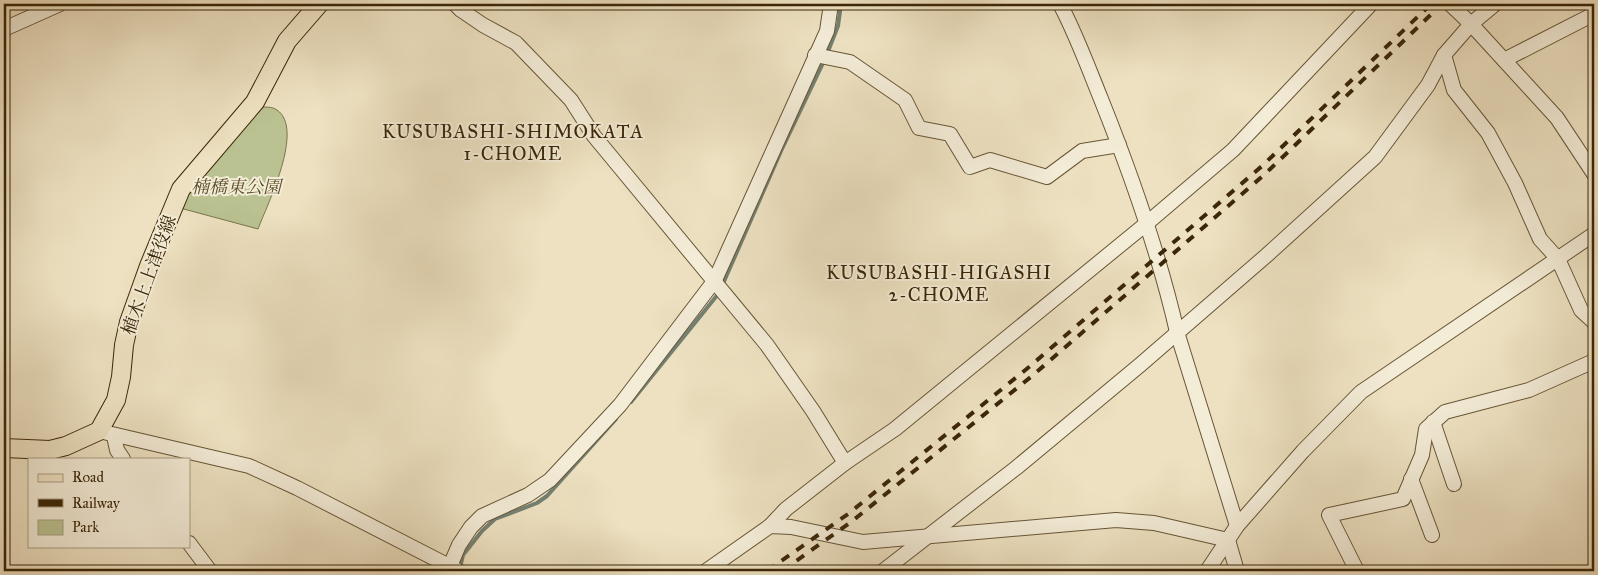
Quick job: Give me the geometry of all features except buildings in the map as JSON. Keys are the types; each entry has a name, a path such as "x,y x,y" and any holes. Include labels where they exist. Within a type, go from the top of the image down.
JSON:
{"main road":[{"name":"植木上上津役線","path":"106,434 121,378 124,345 129,322 149,266 181,189 255,102 287,41 319,4"},
{"path":"4,448 50,450 106,434"}],"street":[{"path":"4,29 60,4"},
{"path":"455,4 483,25 516,43 571,100 594,136 767,345 813,411 845,463"},
{"path":"106,434 249,466 297,488 453,570 459,545 471,527 482,516 528,496 550,480 620,405 715,280 827,31 831,4"},
{"path":"1060,4 1071,24 1119,144 1171,304 1177,332 1237,526"},
{"path":"706,571 770,526 786,509 845,463 895,428 1146,224 1233,150 1371,4"},
{"path":"1450,4 1471,24 1557,118 1594,174"},
{"path":"884,571 1016,468 1140,364 1260,261 1375,157 1428,85 1444,55 1471,24 1495,4"},
{"path":"1504,60 1594,14"},
{"path":"1444,55 1454,90 1488,133 1515,182 1540,239 1558,259 1581,310 1594,322"},
{"path":"815,56 850,62 905,100 919,128 950,134 970,167 990,160 1048,177 1082,151 1119,144"},
{"path":"1207,571 1237,526 1303,451 1361,392 1594,234"},
{"path":"1357,571 1328,515 1403,499 1422,455 1426,429 1445,412 1529,390 1594,361"},
{"path":"1433,422 1454,484"},
{"path":"106,434 122,458"},
{"path":"1411,479 1432,535"},
{"path":"770,526 791,527 864,542 1116,520 1154,523 1228,540"},
{"path":"1228,540 1237,571"},
{"path":"190,544 210,571"}],"green space":[{"name":"楠橋東公園","path":"262,107 277,110 285,120 287,133 286,150 281,168 258,229 180,208 191,187"}],"waterway":[{"path":"827,54 838,26 841,4"},
{"path":"722,286 781,151 824,61"},
{"path":"631,402 719,293"},
{"path":"460,568 463,555 482,531 495,519 537,503 547,496 616,419"}],"railway":[{"path":"767,571 848,514 1029,367 1262,166 1431,4"},
{"path":"782,571 851,522 1032,376 1265,174 1442,4"}],"district":[{"name":"KUSUBASHI-SHIMOKATA 1-CHOME","path":"513,142"},
{"name":"KUSUBASHI-HIGASHI 2-CHOME","path":"939,283"}]}
